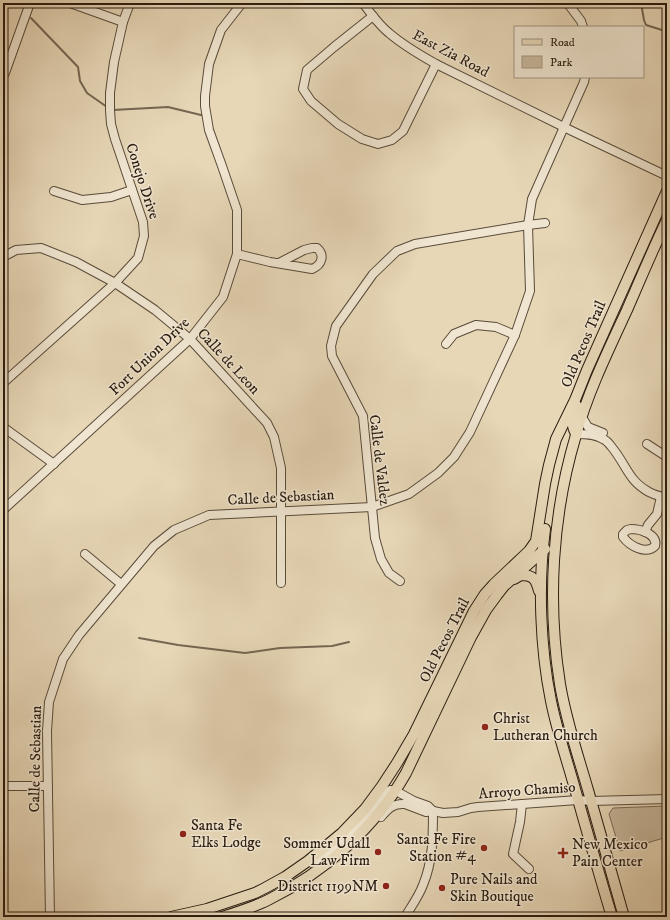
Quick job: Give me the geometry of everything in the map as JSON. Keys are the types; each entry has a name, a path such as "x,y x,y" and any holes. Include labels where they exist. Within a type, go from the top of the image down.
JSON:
{"main road":[{"name":"Old Pecos Trail","path":"170,917 208,913 285,877 308,861 342,833 365,809 382,786 414,734 474,612 485,594 529,551 536,541 549,465 556,439 667,190"},
{"name":"Old Pecos Trail","path":"222,917 268,900 294,886 321,868 359,835 396,791 479,622 490,603 504,586 542,552 556,533 563,489 576,434 592,387 666,222"},
{"path":"576,434 572,424 586,370"},
{"path":"574,400 561,442 551,486 542,552 542,627 551,700 612,917"},
{"path":"556,533 553,588 560,685 570,727 624,917"},
{"path":"504,586 521,575 527,575 534,578 536,581 541,598"}],"street":[{"path":"3,76 30,3"},
{"path":"70,3 123,22"},
{"name":"Conejo Drive","path":"3,383 115,283 138,258 144,236 143,222 115,139 111,124 110,110 110,93 114,62 123,22 130,3"},
{"name":"Fort Union Drive","path":"3,510 190,339 223,297 237,254 236,210 222,166 212,142 204,96 209,64 221,30 242,3"},
{"name":"East Zia Road","path":"363,3 388,33 436,64 667,176"},
{"path":"567,3 581,21 583,26"},
{"path":"373,16 308,70 303,89 311,102 338,124 362,139 378,144 392,140 403,131 436,64"},
{"name":"Calle de Sebastian","path":"50,917 47,731 49,702 63,659 79,634 121,584 154,546 174,530 209,515 372,507 410,494 438,473 454,457 470,432 515,335 530,292 528,225 532,199 585,78"},
{"path":"54,191 82,200 111,197 132,190"},
{"name":"Calle de Valdez","path":"400,581 390,573 382,559 375,538 363,416 332,356 331,346 336,326 373,274 397,251 415,244 545,223"},
{"name":"Calle de Leon","path":"3,257 16,250 41,248 76,262 115,283 155,310 190,339 267,423 274,437 281,468 281,583"},
{"path":"237,254 279,263 312,269 318,266 322,260 322,254 316,248 308,249 279,263"},
{"path":"446,344 454,334 476,325 496,327 515,335"},
{"path":"582,417 588,427 606,434 613,440 620,458"},
{"path":"3,427 54,464"},
{"path":"576,434 590,434 597,436 610,444 629,474 638,484 652,493 664,497 657,514 648,525 645,532"},
{"path":"647,444 667,457"},
{"path":"85,554 121,584"},
{"path":"3,786 48,786"},
{"path":"285,877 309,865 336,847 356,828 386,793 390,790 396,791"},
{"name":"Arroyo Chamiso","path":"396,791 414,801 428,806 434,811 443,813 458,812 471,808 578,800 667,799"},
{"path":"321,868 351,849 387,810 393,806 397,804 405,804 426,812 434,811 430,863 423,886 405,917"},
{"path":"522,804 520,822 513,854 529,869"}],"green space":[{"path":"667,806 667,837 620,851 609,814 613,808"}],"waterway":[{"path":"18,3 23,7"},
{"path":"641,3 646,25 667,33"},
{"path":"31,18 78,67 80,81 87,93 107,107"},
{"path":"113,110 168,107 205,116"},
{"path":"139,638 178,645 245,653 280,648 332,646 349,642"}],"place":[{"name":"Christ Lutheran Church","path":"485,727"},
{"name":"Santa Fe Elks Lodge","path":"183,834"},
{"name":"Santa Fe Fire Station #4","path":"484,848"},
{"name":"Sommer Udall Law Firm","path":"378,852"},
{"name":"New Mexico Pain Center","path":"563,853"},
{"name":"District 1199NM","path":"386,886"},
{"name":"Pure Nails and Skin Boutique","path":"442,888"}]}
